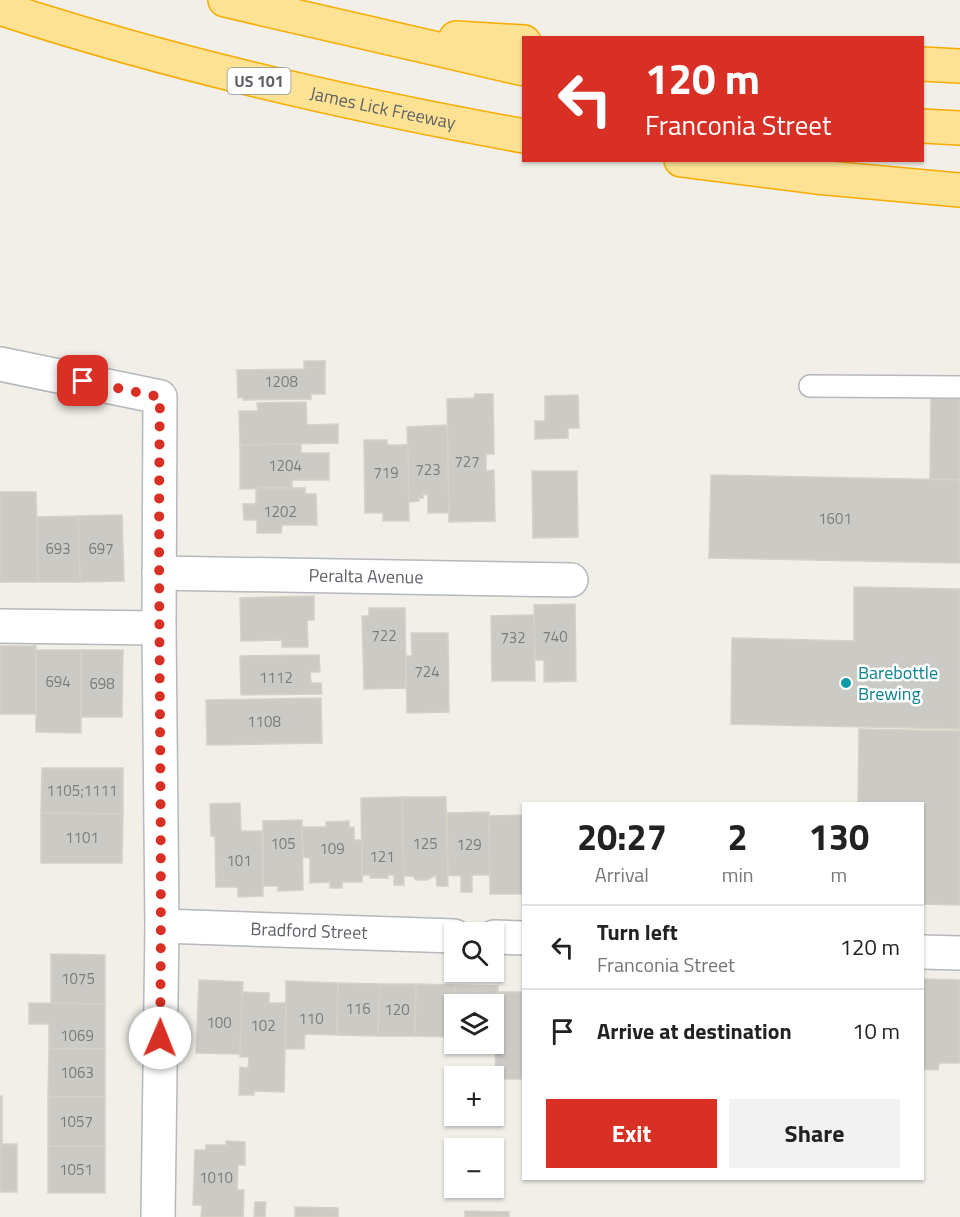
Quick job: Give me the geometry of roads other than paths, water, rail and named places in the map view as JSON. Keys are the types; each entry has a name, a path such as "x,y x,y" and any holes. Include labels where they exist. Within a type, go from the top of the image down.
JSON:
{"highway":[{"path":"225,0 522,69"},
{"name":"James Lick Freeway","path":"0,8 97,38 255,80 414,115 522,136"},
{"path":"361,33 522,42"},
{"path":"924,64 960,66"},
{"path":"924,126 960,128"},
{"path":"697,162 816,177 960,190"}],"street":[{"path":"0,364 160,397 159,628 162,926 158,1217"},
{"name":"Peralta Avenue","path":"159,573 572,580"},
{"path":"0,626 159,628"},
{"name":"Bradford Street","path":"162,926 444,936"},
{"path":"504,937 522,938"},
{"path":"924,952 960,953"}],"lane":[{"path":"810,386 960,387"}],"place":[{"name":"Barebottle Brewing","path":"846,683"}]}
